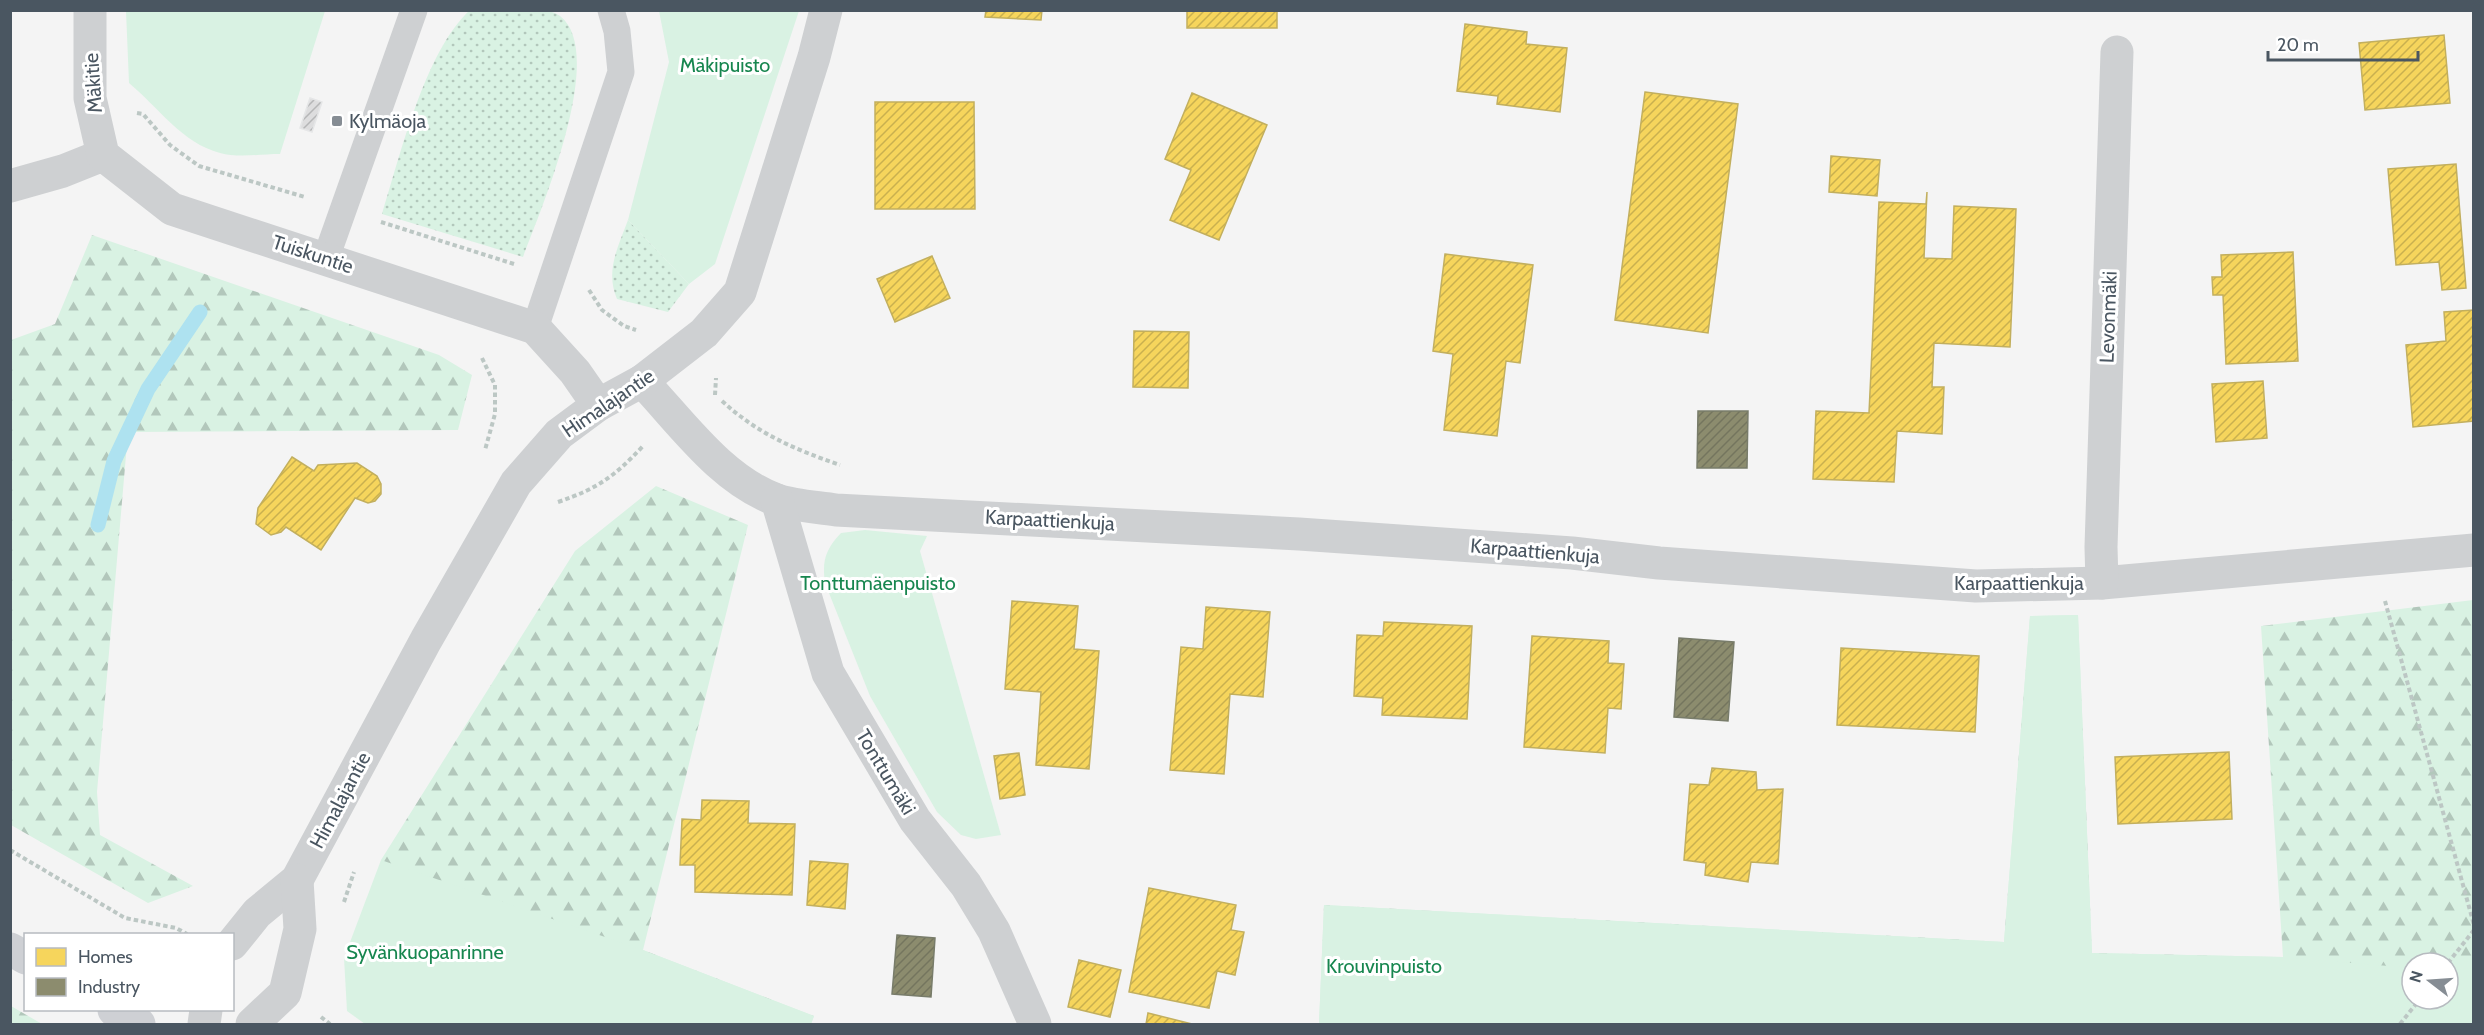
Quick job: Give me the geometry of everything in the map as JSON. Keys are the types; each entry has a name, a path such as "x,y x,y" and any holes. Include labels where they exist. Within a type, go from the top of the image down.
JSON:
{"main road":[{"path":"10,949 24,957"},
{"path":"116,1011 139,1024"}],"street":[{"name":"Mäkitie","path":"90,10 90,98 104,155"},
{"name":"Himalajantie","path":"234,942 257,913 297,880 426,640 516,483 559,434 598,405 642,381 704,333 740,292 814,57 826,10"},
{"name":"Levonmäki","path":"2102,583 2101,547 2117,52"},
{"path":"10,186 63,171 104,155"},
{"name":"Tuiskuntie","path":"104,155 172,209 536,328"},
{"path":"536,328 575,372 598,405"},
{"name":"Karpaattienkuja","path":"642,381 705,451 734,476 777,500 836,510 1164,525 1572,553 1659,563 1976,586 2102,583 2474,550"},
{"name":"Tonttumäki","path":"777,500 828,673 915,820 966,885 994,931 1035,1024"},
{"path":"252,1024 285,993 300,928 297,880"}],"lane":[{"path":"326,258 414,10"},
{"path":"536,328 621,72 617,31 611,10"}],"path":[{"path":"90,98 143,114 170,145 199,166 342,209 592,290 602,310 624,326 645,332"},
{"path":"704,333 720,348 721,358 715,395"},
{"path":"2374,560 2474,925"},
{"path":"10,850 125,918 176,928 185,933"},
{"path":"2457,951 2474,930"},
{"path":"2400,1024 2410,1011"},
{"path":"323,1018 330,1024"}],"green space":[{"path":"530,9 553,12 560,16 573,35 577,63 574,97 566,134 543,206 523,257 382,214 406,135 427,77 454,28 470,10"},
{"path":"126,11 325,11 280,154 242,156 220,153 194,141 171,123 129,83"},
{"name":"Mäkipuisto","path":"659,11 799,11 715,264 689,284 628,220 669,62"},
{"path":"628,220 689,284 668,312 617,299 612,279 614,259"},
{"path":"92,235 439,355 472,375 458,430 128,432 97,792 100,835 193,886 148,903 11,825 11,340 55,324"},
{"path":"656,486 748,525 643,950 814,1016 811,1024 385,1024 377,911 381,860 575,551"},
{"name":"Tonttumäenpuisto","path":"865,530 927,536 920,551 1001,835 976,839 961,835 937,812 870,696 825,583 824,575 828,550 841,533"},
{"name":"Krouvinpuisto","path":"2473,600 2473,1024 1319,1024 1324,905 2004,942 2030,616 2078,615 2092,953 2283,957 2261,626"},
{"name":"Krouvinpuisto","path":"2078,615 2092,953 2283,957 2400,967 2400,1011 2460,1011 2460,972 2473,973 2473,1024 1319,1024 1324,905 2004,942 2030,616"},
{"name":"Syvänkuopanrinne","path":"381,860 643,950 814,1016 811,1024 365,1024 347,1011 344,958"},
{"path":"11,1006 42,1024 11,1024"}],"building: Homes":[{"path":"986,10 1042,10 1041,20 985,17"},
{"path":"1187,10 1277,10 1277,28 1187,28"},
{"path":"1465,24 1527,32 1526,44 1567,48 1560,112 1497,104 1498,96 1457,91"},
{"path":"2444,35 2450,103 2365,110 2359,43"},
{"path":"1645,92 1738,104 1708,333 1615,320"},
{"path":"1192,93 1267,125 1219,240 1170,220 1191,170 1165,159"},
{"path":"875,102 974,102 975,209 875,209"},
{"path":"1831,156 1880,160 1877,196 1829,192"},
{"path":"2456,164 2466,288 2442,290 2439,262 2396,265 2388,169"},
{"path":"1927,192 1924,258 1952,259 1954,206 2016,209 2010,347 1934,343 1932,387 1944,387 1942,434 1897,431 1894,482 1813,479 1816,411 1869,413 1879,202 1926,204"},
{"path":"2293,252 2298,361 2226,364 2223,295 2213,295 2212,277 2222,277 2221,255"},
{"path":"1445,254 1533,265 1520,363 1506,361 1497,436 1444,430 1453,354 1433,351"},
{"path":"932,256 950,298 895,322 877,279"},
{"path":"2474,310 2474,421 2413,427 2406,345 2446,341 2444,312"},
{"path":"1134,331 1189,332 1188,388 1133,387"},
{"path":"2263,381 2267,438 2216,442 2212,384"},
{"path":"292,457 314,471 318,465 357,463 377,476 381,484 381,494 375,501 368,503 355,498 321,550 286,527 281,532 271,535 256,524 258,508"},
{"path":"1012,601 1078,606 1074,649 1099,651 1089,769 1036,765 1041,692 1005,689"},
{"path":"1206,607 1270,612 1263,697 1230,694 1224,774 1170,770 1181,647 1203,649"},
{"path":"1384,622 1472,626 1467,719 1382,715 1383,698 1354,696 1357,635 1383,636"},
{"path":"1532,636 1609,641 1608,663 1624,664 1621,709 1608,708 1605,753 1524,747"},
{"path":"1841,648 1979,656 1975,732 1837,725"},
{"path":"2229,752 2232,819 2118,824 2115,757"},
{"path":"1019,753 1025,795 1000,799 994,756"},
{"path":"1712,768 1756,772 1757,790 1783,789 1778,864 1751,862 1748,882 1705,875 1706,863 1684,860 1690,784 1709,785"},
{"path":"702,800 749,801 748,823 795,824 792,895 695,892 695,865 680,865 682,819 701,820"},
{"path":"810,861 848,864 845,909 807,905"},
{"path":"1149,888 1236,905 1231,930 1244,932 1235,975 1217,971 1209,1008 1129,992"},
{"path":"1079,960 1121,970 1110,1017 1068,1007"},
{"path":"1148,1013 1192,1024 1146,1024"}],"building: Industry":[{"path":"1698,411 1748,411 1747,468 1697,468"},
{"path":"1679,638 1734,642 1728,721 1674,717"},
{"path":"897,935 935,938 931,997 892,994"}],"building: Other":[{"path":"310,98 322,102 312,132 300,128"}],"waterway":[{"path":"98,525 114,461 148,389 200,312"}],"place":[{"name":"Kylmäoja","path":"337,121"}]}
